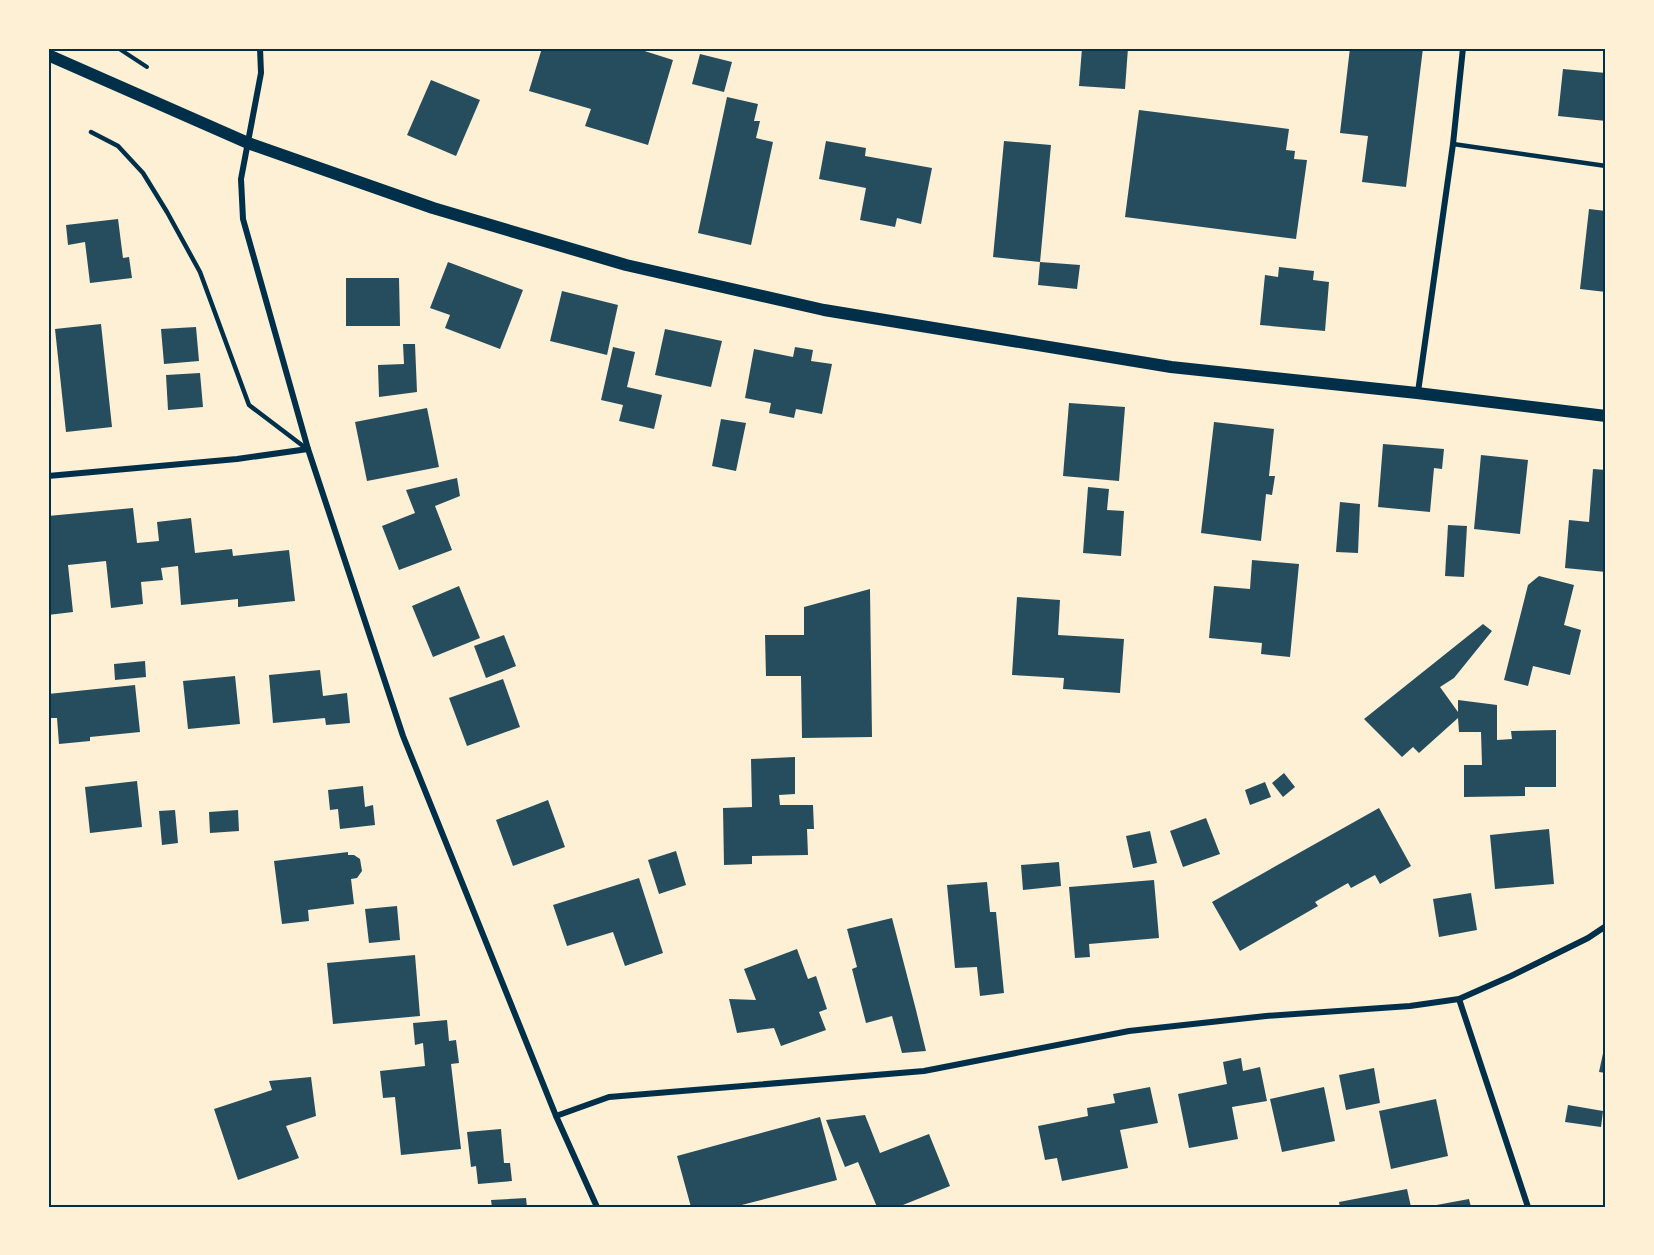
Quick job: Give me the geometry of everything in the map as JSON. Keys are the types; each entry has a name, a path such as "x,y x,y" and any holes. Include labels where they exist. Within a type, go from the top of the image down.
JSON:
{"main road":[{"path":"48,55 248,143 433,208 626,265 824,310 1171,367 1418,393 1606,416"}],"street":[{"path":"260,48 261,73 241,179 243,219 308,449 403,736 556,1116 597,1207"},
{"path":"1418,393 1453,144 1463,48"},
{"path":"48,476 237,459 308,449"},
{"path":"556,1116 609,1097 924,1071 1129,1031 1266,1016 1410,1006 1459,999 1569,948 1606,926"},
{"path":"1459,999 1528,1207"}],"lane":[{"path":"91,132 118,146 143,173 167,212 200,272 249,405 308,449"},
{"path":"1453,144 1606,166"}],"building":[{"path":"542,48 635,48 673,60 648,145 585,126 591,109 529,91"},
{"path":"1082,48 1128,48 1125,89 1079,86"},
{"path":"1350,48 1423,48 1406,187 1362,182 1368,136 1340,133"},
{"path":"700,54 732,62 724,92 692,84"},
{"path":"1563,69 1606,73 1606,121 1558,116"},
{"path":"431,80 480,100 456,156 407,135"},
{"path":"727,97 758,104 754,121 760,121 756,138 773,142 751,245 698,233"},
{"path":"1139,110 1289,129 1286,150 1295,151 1294,159 1307,160 1296,239 1125,217"},
{"path":"826,141 866,148 865,156 932,168 921,224 897,218 895,227 860,220 866,188 819,179"},
{"path":"1004,141 1051,145 1040,262 993,257"},
{"path":"1589,209 1606,211 1606,292 1580,289"},
{"path":"118,219 123,258 129,257 132,278 90,283 85,242 68,245 66,225"},
{"path":"448,262 523,290 500,349 445,328 450,315 430,308"},
{"path":"1040,262 1080,265 1077,289 1038,285"},
{"path":"1279,267 1314,271 1313,280 1329,282 1325,331 1260,325 1265,275 1278,277"},
{"path":"346,278 399,278 400,326 346,326"},
{"path":"562,291 618,305 607,355 550,341"},
{"path":"101,324 112,427 66,432 55,329"},
{"path":"196,327 199,361 164,364 161,329"},
{"path":"665,329 722,341 711,387 655,375"},
{"path":"403,344 415,344 417,392 379,397 378,365 404,364"},
{"path":"613,347 635,352 627,387 662,395 654,429 619,421 623,405 601,400"},
{"path":"795,347 813,350 811,361 832,364 822,414 796,409 794,418 769,413 771,403 745,398 754,349 793,357"},
{"path":"200,373 203,407 168,410 166,375"},
{"path":"1069,403 1125,407 1119,481 1063,476"},
{"path":"427,408 439,467 367,481 355,422"},
{"path":"721,419 746,423 736,471 712,466"},
{"path":"1214,422 1274,429 1269,476 1275,476 1272,495 1266,494 1261,541 1201,533"},
{"path":"1383,444 1444,449 1442,469 1434,468 1430,512 1378,507"},
{"path":"1481,455 1528,460 1520,534 1474,529"},
{"path":"1593,469 1606,470 1606,572 1565,568 1569,520 1589,522"},
{"path":"457,478 460,496 435,506 452,550 399,570 382,526 415,513 406,490"},
{"path":"1088,487 1109,489 1107,510 1124,511 1121,556 1083,553"},
{"path":"1340,502 1360,504 1358,553 1336,552"},
{"path":"133,508 137,543 159,541 157,522 191,518 195,553 232,549 233,556 289,550 295,601 238,607 238,599 181,605 178,566 161,568 163,580 141,582 143,604 111,608 106,561 68,565 73,612 48,615 48,516"},
{"path":"1448,525 1467,526 1464,577 1445,576"},
{"path":"1252,560 1299,564 1290,657 1261,654 1262,643 1209,638 1214,586 1250,589"},
{"path":"1539,576 1574,585 1564,625 1581,630 1570,675 1533,666 1528,686 1504,680 1528,585"},
{"path":"459,586 480,638 433,657 412,606"},
{"path":"870,589 872,737 802,738 801,676 766,676 765,635 804,635 804,607"},
{"path":"1017,597 1060,600 1058,635 1124,639 1120,693 1063,689 1064,678 1012,675"},
{"path":"1483,624 1492,631 1454,678 1440,687 1458,712 1458,700 1497,705 1497,740 1512,739 1511,731 1556,730 1556,787 1525,787 1525,796 1464,797 1464,765 1482,765 1481,732 1459,732 1458,718 1419,753 1413,747 1402,757 1364,719"},
{"path":"504,635 516,666 486,678 474,646"},
{"path":"145,661 146,677 115,680 114,664"},
{"path":"320,670 323,696 347,693 350,723 326,725 325,718 273,723 269,675"},
{"path":"235,676 240,724 188,729 183,681"},
{"path":"503,679 520,727 467,746 449,698"},
{"path":"135,685 140,732 90,737 90,741 59,744 57,718 51,718 48,694"},
{"path":"795,757 795,794 779,795 780,805 813,805 814,829 807,829 808,855 752,856 752,864 724,865 723,808 752,807 751,759"},
{"path":"1284,773 1295,787 1283,797 1272,783"},
{"path":"137,781 142,827 90,833 85,787"},
{"path":"1265,782 1271,797 1250,805 1245,790"},
{"path":"363,786 365,807 373,805 375,825 340,829 338,809 330,810 328,790"},
{"path":"548,800 565,847 513,866 496,820"},
{"path":"1379,808 1411,866 1380,884 1375,875 1351,888 1348,883 1315,902 1318,906 1240,951 1212,902"},
{"path":"175,810 178,843 162,845 159,811"},
{"path":"238,810 239,831 210,833 209,812"},
{"path":"1206,818 1220,854 1183,867 1170,831"},
{"path":"1549,829 1554,884 1495,889 1490,835"},
{"path":"1150,831 1157,863 1133,868 1126,836"},
{"path":"676,851 686,885 659,894 648,860"},
{"path":"348,852 348,855 354,855 360,859 362,871 357,878 351,879 354,904 308,910 309,921 282,924 274,861"},
{"path":"1059,862 1061,886 1023,890 1021,865"},
{"path":"639,878 663,953 625,966 613,932 567,946 553,905"},
{"path":"1154,880 1159,938 1089,944 1090,957 1075,958 1069,887"},
{"path":"987,882 990,912 996,912 1004,993 980,996 977,967 955,968 947,885"},
{"path":"1471,893 1477,930 1439,937 1433,899"},
{"path":"397,906 400,940 369,943 365,909"},
{"path":"892,918 926,1051 902,1053 892,1016 866,1023 852,969 857,967 847,929"},
{"path":"797,949 808,979 816,976 827,1009 819,1012 826,1030 781,1046 774,1028 737,1033 729,999 756,1000 744,969"},
{"path":"415,955 420,1016 333,1024 327,963"},
{"path":"447,1020 449,1041 456,1040 459,1063 451,1064 461,1149 401,1155 395,1097 383,1098 380,1071 425,1066 423,1043 415,1045 413,1023"},
{"path":"1606,1044 1606,1073 1599,1072"},
{"path":"1241,1058 1243,1071 1260,1067 1267,1101 1232,1107 1238,1139 1189,1148 1178,1094 1227,1084 1223,1062"},
{"path":"1374,1068 1380,1103 1346,1110 1339,1075"},
{"path":"311,1077 316,1116 286,1126 299,1158 238,1180 214,1109 272,1090 269,1081"},
{"path":"1150,1087 1158,1123 1120,1130 1128,1168 1062,1181 1057,1158 1045,1160 1038,1126 1088,1116 1087,1108 1115,1103 1113,1094"},
{"path":"1324,1087 1335,1141 1282,1152 1270,1099"},
{"path":"1436,1099 1448,1156 1391,1169 1379,1111"},
{"path":"1568,1105 1603,1111 1601,1127 1565,1122"},
{"path":"865,1115 880,1153 929,1134 950,1186 898,1207 877,1207 858,1162 845,1167 826,1120"},
{"path":"820,1117 837,1180 734,1207 691,1207 677,1156"},
{"path":"501,1129 504,1163 510,1163 512,1181 478,1184 476,1166 471,1167 467,1132"},
{"path":"1407,1189 1411,1207 1340,1207 1339,1202"},
{"path":"526,1198 527,1207 492,1207 491,1200"},
{"path":"1469,1199 1471,1207 1431,1207 1431,1206"}]}
